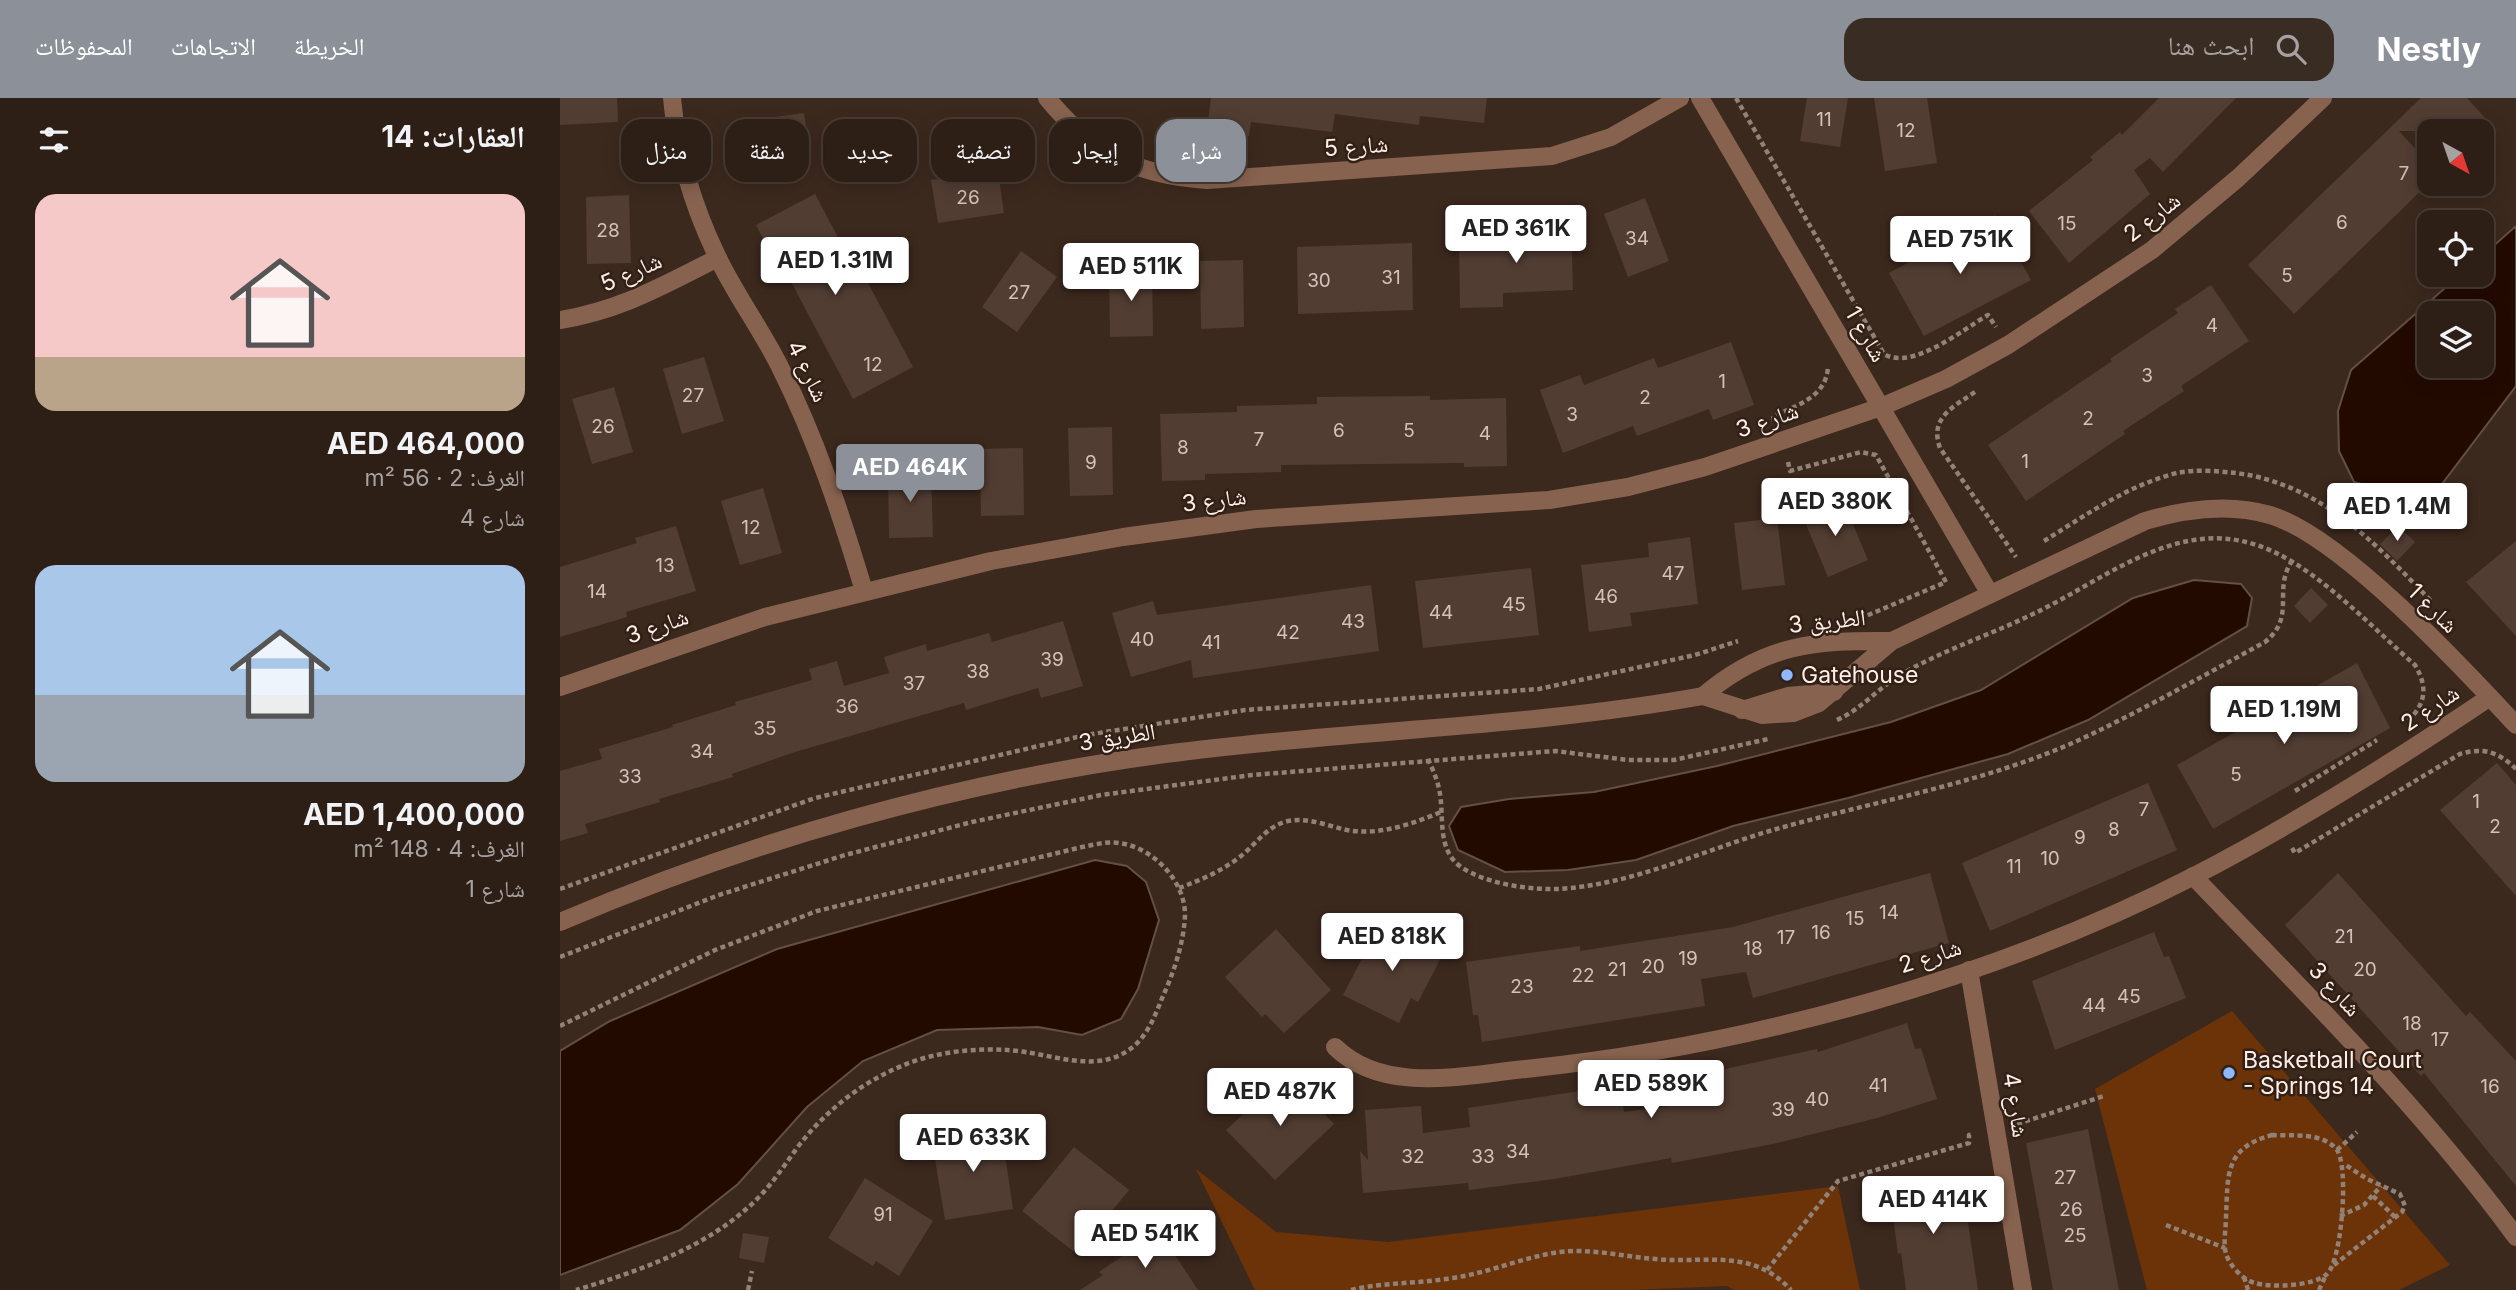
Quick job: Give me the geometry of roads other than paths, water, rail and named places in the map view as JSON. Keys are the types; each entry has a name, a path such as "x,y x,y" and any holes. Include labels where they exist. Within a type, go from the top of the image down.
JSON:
{"street":[{"name":"شارع 4","path":"672,98 684,169 698,214 718,258 755,320 802,414 840,512 864,592"},
{"name":"شارع 5","path":"1047,98 1085,139 1112,157 1142,170 1207,180 1552,156 1611,137 1680,98"},
{"name":"شارع 1","path":"1700,98 1990,594 2124,530 2165,515 2208,508 2272,516 2340,557 2490,697 2516,725"},
{"name":"شارع 2","path":"1881,407 1946,379 2008,345 2152,250 2238,178 2323,98"},
{"name":"شارع 5","path":"560,320 598,314 718,258"},
{"name":"شارع 3","path":"560,687 686,642 864,592 990,561 1256,519 1549,500 1628,486 1693,470 1881,407"},
{"path":"1892,641 1990,594"},
{"name":"3 الطريق","path":"1703,696 1728,675 1752,660 1780,650 1855,640 1892,641"},
{"name":"3 الطريق","path":"560,922 659,882 787,839 1014,780 1163,754 1329,736 1546,720 1703,696 1762,715 1793,713 1819,703 1835,692 1892,641"},
{"name":"شارع 2","path":"1335,1047 1364,1069 1402,1079 1557,1066 1640,1054 1758,1030 1969,970 2046,941 2193,876 2281,829 2410,751 2490,697"},
{"name":"شارع 3","path":"2193,876 2401,1099 2491,1203 2516,1237"},
{"name":"شارع 4","path":"1969,970 1994,1130 2024,1290"}],"place":[{"name":"Gatehouse","path":"1787,675"},
{"name":"Basketball Court - Springs 14","path":"2229,1073"}]}
